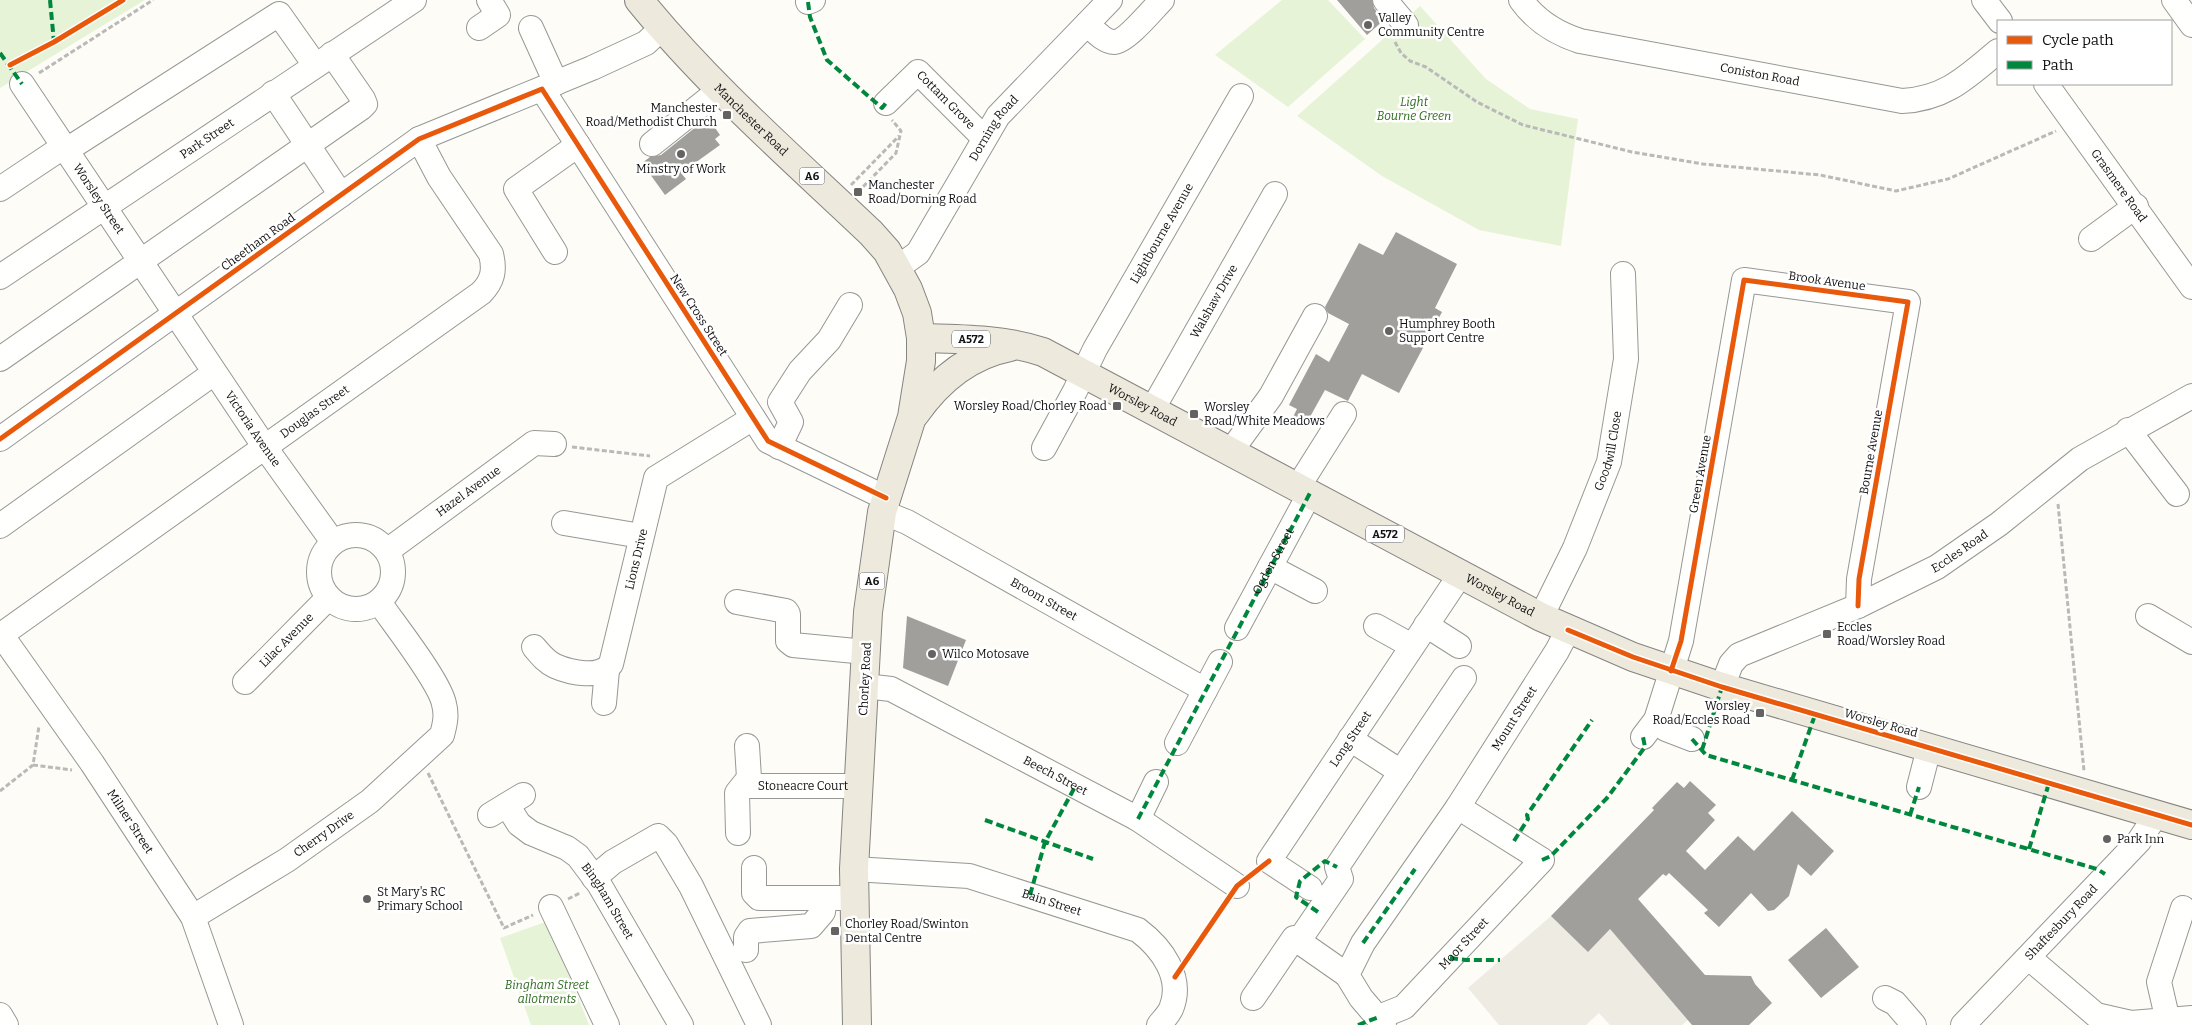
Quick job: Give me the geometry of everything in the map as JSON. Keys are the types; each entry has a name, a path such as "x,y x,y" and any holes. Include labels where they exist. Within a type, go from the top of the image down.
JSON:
{"main road":[{"name":"Manchester Road","path":"639,0 662,28 721,89 871,233 887,251 908,290 917,313 921,338"},
{"name":"Worsley Road","path":"921,338 970,339 1020,344 1043,352 1084,372 1541,617 1568,630 1671,671 2192,825"},
{"name":"Chorley Road","path":"857,1025 854,869 868,612 884,505 912,417 921,361 921,338"},
{"path":"912,417 934,390 962,367 984,354 1020,344"}],"street":[{"name":"Park Street","path":"0,277 414,0"},
{"path":"479,28 498,15 489,0"},
{"path":"1087,24 1104,38 1113,42 1123,39 1162,0"},
{"path":"1385,0 1406,26"},
{"name":"Coniston Road","path":"1521,0 1538,20 1551,29 1580,41 1902,100 1926,98 1951,88 1997,52"},
{"path":"1984,0 1999,20"},
{"path":"2174,0 2192,25"},
{"name":"Dorning Road","path":"897,268 918,253 998,116 1108,1"},
{"path":"0,189 278,14 324,59 365,104 308,146 0,359"},
{"name":"New Cross Street","path":"531,28 549,86 578,145 768,441 884,505"},
{"name":"Cheetham Road","path":"0,439 419,139 549,86 646,43 662,28"},
{"name":"Cottam Grove","path":"886,108 918,72 984,138"},
{"name":"Worsley Street","path":"22,84 174,314"},
{"name":"Grasmere Road","path":"2047,85 2136,206 2192,287"},
{"path":"652,144 721,89"},
{"path":"273,93 341,195"},
{"name":"Lightbourne Avenue","path":"1044,448 1084,372 1240,96"},
{"name":"Douglas Street","path":"1,634 481,293 488,286 494,265 491,254 439,177 419,139"},
{"path":"555,252 516,189 578,145"},
{"name":"Walshaw Drive","path":"1152,410 1275,194"},
{"path":"2091,239 2136,206"},
{"name":"Goodwill Close","path":"1541,617 1575,548 1608,462 1626,359 1623,274"},
{"name":"Brook Avenue","path":"1744,280 1908,302"},
{"name":"Green Avenue","path":"1692,739 1666,729 1650,728 1681,641 1744,280"},
{"name":"Bourne Avenue","path":"1858,606 1859,579 1908,302"},
{"path":"779,447 792,422 780,402 800,371 829,340 850,305"},
{"name":"Victoria Avenue","path":"174,314 264,446 334,542"},
{"path":"1231,451 1271,396 1315,316"},
{"path":"0,526 214,373"},
{"name":"Eccles Road","path":"1722,687 1731,664 1739,656 1858,606 1959,553 2000,524 2055,478 2094,450 2192,396"},
{"name":"Ogden Street","path":"1237,628 1270,567 1304,490 1344,414"},
{"name":"Lions Drive","path":"604,703 607,670 612,664 656,478 753,418"},
{"path":"2128,430 2177,494"},
{"name":"Hazel Avenue","path":"387,551 534,443 554,444"},
{"name":"Broom Street","path":"884,505 907,522 1205,690"},
{"path":"564,523 641,536"},
{"path":"344,536 368,537 378,542 387,551 392,561 394,572 392,584 387,594 379,602 369,608 358,610 347,609 328,598 318,575 325,551 334,542 344,536"},
{"path":"1270,567 1315,591"},
{"name":"Long Street","path":"1310,888 1269,861 1460,574"},
{"name":"Lilac Avenue","path":"245,682 328,598"},
{"name":"Cherry Drive","path":"193,917 287,860 370,801 442,735 446,721 444,703 437,687 379,602"},
{"path":"738,602 786,611 788,614 788,640 792,645 866,652"},
{"path":"2148,616 2192,642"},
{"path":"1426,624 1459,646"},
{"path":"1376,626 1412,646"},
{"name":"Mount Street","path":"1346,975 1363,943 1458,807 1558,651 1568,630"},
{"name":"Milner Street","path":"1,634 92,763 193,917 231,1025"},
{"path":"534,647 544,659 555,666 581,672 598,673 607,670"},
{"path":"1177,742 1220,662"},
{"path":"1298,942 1341,879 1337,867 1464,678"},
{"name":"Beech Street","path":"865,686 891,688 1138,819 1237,886"},
{"path":"1350,738 1401,772"},
{"name":"Stoneacre Court","path":"738,833 737,793 745,786 749,778 747,746"},
{"path":"1919,787 1930,748"},
{"path":"1138,819 1156,782"},
{"name":"Stoneacre Court","path":"745,786 859,786"},
{"name":"Bingham Street","path":"506,805 520,824 531,833 567,848 578,856 596,881 681,1025"},
{"name":"Moor Street","path":"1381,1021 1404,1007 1542,860 1458,807"},
{"name":"Shaftesbury Road","path":"1963,1025 2139,841 2156,815"},
{"path":"596,881 614,862 658,836 666,844 691,886 759,1025"},
{"path":"754,868 754,893 759,898 854,898"},
{"name":"Bain Street","path":"854,869 969,876 1138,930 1155,942 1175,977 1171,1009 1159,1025"},
{"path":"746,950 746,938 750,932 811,926 824,912 825,898"},
{"path":"551,907 606,1025"},
{"path":"2168,1022 2159,982 2183,908"},
{"path":"1253,998 1294,938 1346,975 1361,998 1381,1021"},
{"path":"2029,958 2096,1014 2131,1023 2168,1022 2192,1018"},
{"path":"1885,998 1895,1003 1914,1025"},
{"path":"0,1015 6,1025"}],"path":[{"path":"22,84 153,0"},
{"path":"1406,26 1397,34 1395,43 1410,60 1426,67 1477,102 1523,125 1632,152 1704,164 1820,174 1896,191 1948,179 2062,128 2073,120"},
{"path":"840,203 896,153 901,131 886,108"},
{"path":"840,203 900,135"},
{"path":"554,444 640,456 658,456"},
{"path":"2055,478 2086,794"},
{"path":"0,791 33,765 40,724 52,706"},
{"path":"420,756 504,928 551,907 596,881"},
{"path":"33,765 75,771 92,763"}],"green space":[{"path":"0,0 145,0 0,88"},
{"path":"1282,0 1328,0 1365,39 1288,107 1215,55"},
{"name":"Light Bourne Green","path":"1420,6 1486,79 1530,109 1578,119 1561,246 1479,230 1382,176 1297,116"},
{"name":"Bingham Street allotments","path":"548,921 589,1025 531,1025 500,938"}],"shaded area":[{"path":"1551,916 1610,929 1688,1020 1682,1025 1610,1025 1599,1013 1586,1025 1499,1025 1468,988"}],"building":[{"name":"Valley Community Centre","path":"1337,0 1372,0 1374,8 1384,20 1367,35"},
{"name":"Minstry of Work","path":"702,122 705,126 711,122 720,135 715,139 720,145 681,173 686,179 665,195 642,163 650,157 661,155"},
{"name":"Humphrey Booth Support Centre","path":"1396,232 1457,264 1435,308 1442,312 1399,393 1362,374 1348,401 1325,390 1306,424 1293,417 1297,409 1289,405 1316,354 1329,362 1349,324 1328,313 1325,307 1359,243 1383,255"},
{"name":"Wilco Motosave","path":"907,616 966,640 948,686 903,668"},
{"path":"1690,781 1716,805 1708,813 1715,820 1686,851 1705,870 1738,836 1754,851 1792,811 1834,851 1811,876 1798,864 1789,896 1774,910 1768,911 1751,893 1719,927 1704,913 1708,910 1669,873 1666,876 1663,874 1638,899 1705,975 1751,976 1755,984 1772,1003 1749,1025 1692,1025 1610,929 1588,952 1551,916 1654,810 1652,808 1677,782 1684,788"},
{"path":"1826,928 1859,967 1821,998 1788,960"}],"marked path":[{"path":"50,0 54,42"},
{"path":"808,2 810,17 827,60 882,108 886,103"},
{"path":"0,53 22,84"},
{"path":"1138,819 1310,493"},
{"path":"1702,750 1722,687"},
{"path":"1792,780 1815,715"},
{"path":"1514,841 1528,819 1527,815 1592,720"},
{"path":"1542,860 1551,856 1607,798 1645,747 1643,737"},
{"path":"1692,739 1706,755 2097,869 2105,874"},
{"path":"2029,849 2049,783"},
{"path":"1030,895 1045,842 1076,785"},
{"path":"1910,815 1919,787"},
{"path":"985,820 1093,859"},
{"path":"1318,912 1296,897 1300,881 1325,861 1337,867"},
{"path":"1363,943 1415,869"},
{"path":"1450,958 1500,960"},
{"path":"1358,1025 1379,1017"}],"cycle path":[{"path":"10,65 54,42 123,0"},
{"path":"0,439 419,139 542,89 768,441 886,498"},
{"path":"1671,671 1681,641 1744,280 1908,302 1859,579 1858,606"},
{"path":"1568,630 1633,657 1722,687 2192,825"},
{"path":"1175,977 1237,886 1269,861"}],"place":[{"name":"Valley Community Centre","path":"1368,25"},
{"name":"Manchester Road/Methodist Church","path":"727,115"},
{"name":"Minstry of Work","path":"681,154"},
{"name":"Manchester Road/Dorning Road","path":"858,192"},
{"name":"Humphrey Booth Support Centre","path":"1389,331"},
{"name":"Worsley Road/Chorley Road","path":"1117,406"},
{"name":"Worsley Road/White Meadows","path":"1194,414"},
{"name":"Eccles Road/Worsley Road","path":"1827,634"},
{"name":"Wilco Motosave","path":"932,654"},
{"name":"Worsley Road/Eccles Road","path":"1760,713"},
{"name":"Park Inn","path":"2107,839"},
{"name":"St Mary's RC Primary School","path":"367,899"},
{"name":"Chorley Road/Swinton Dental Centre","path":"835,931"}]}
